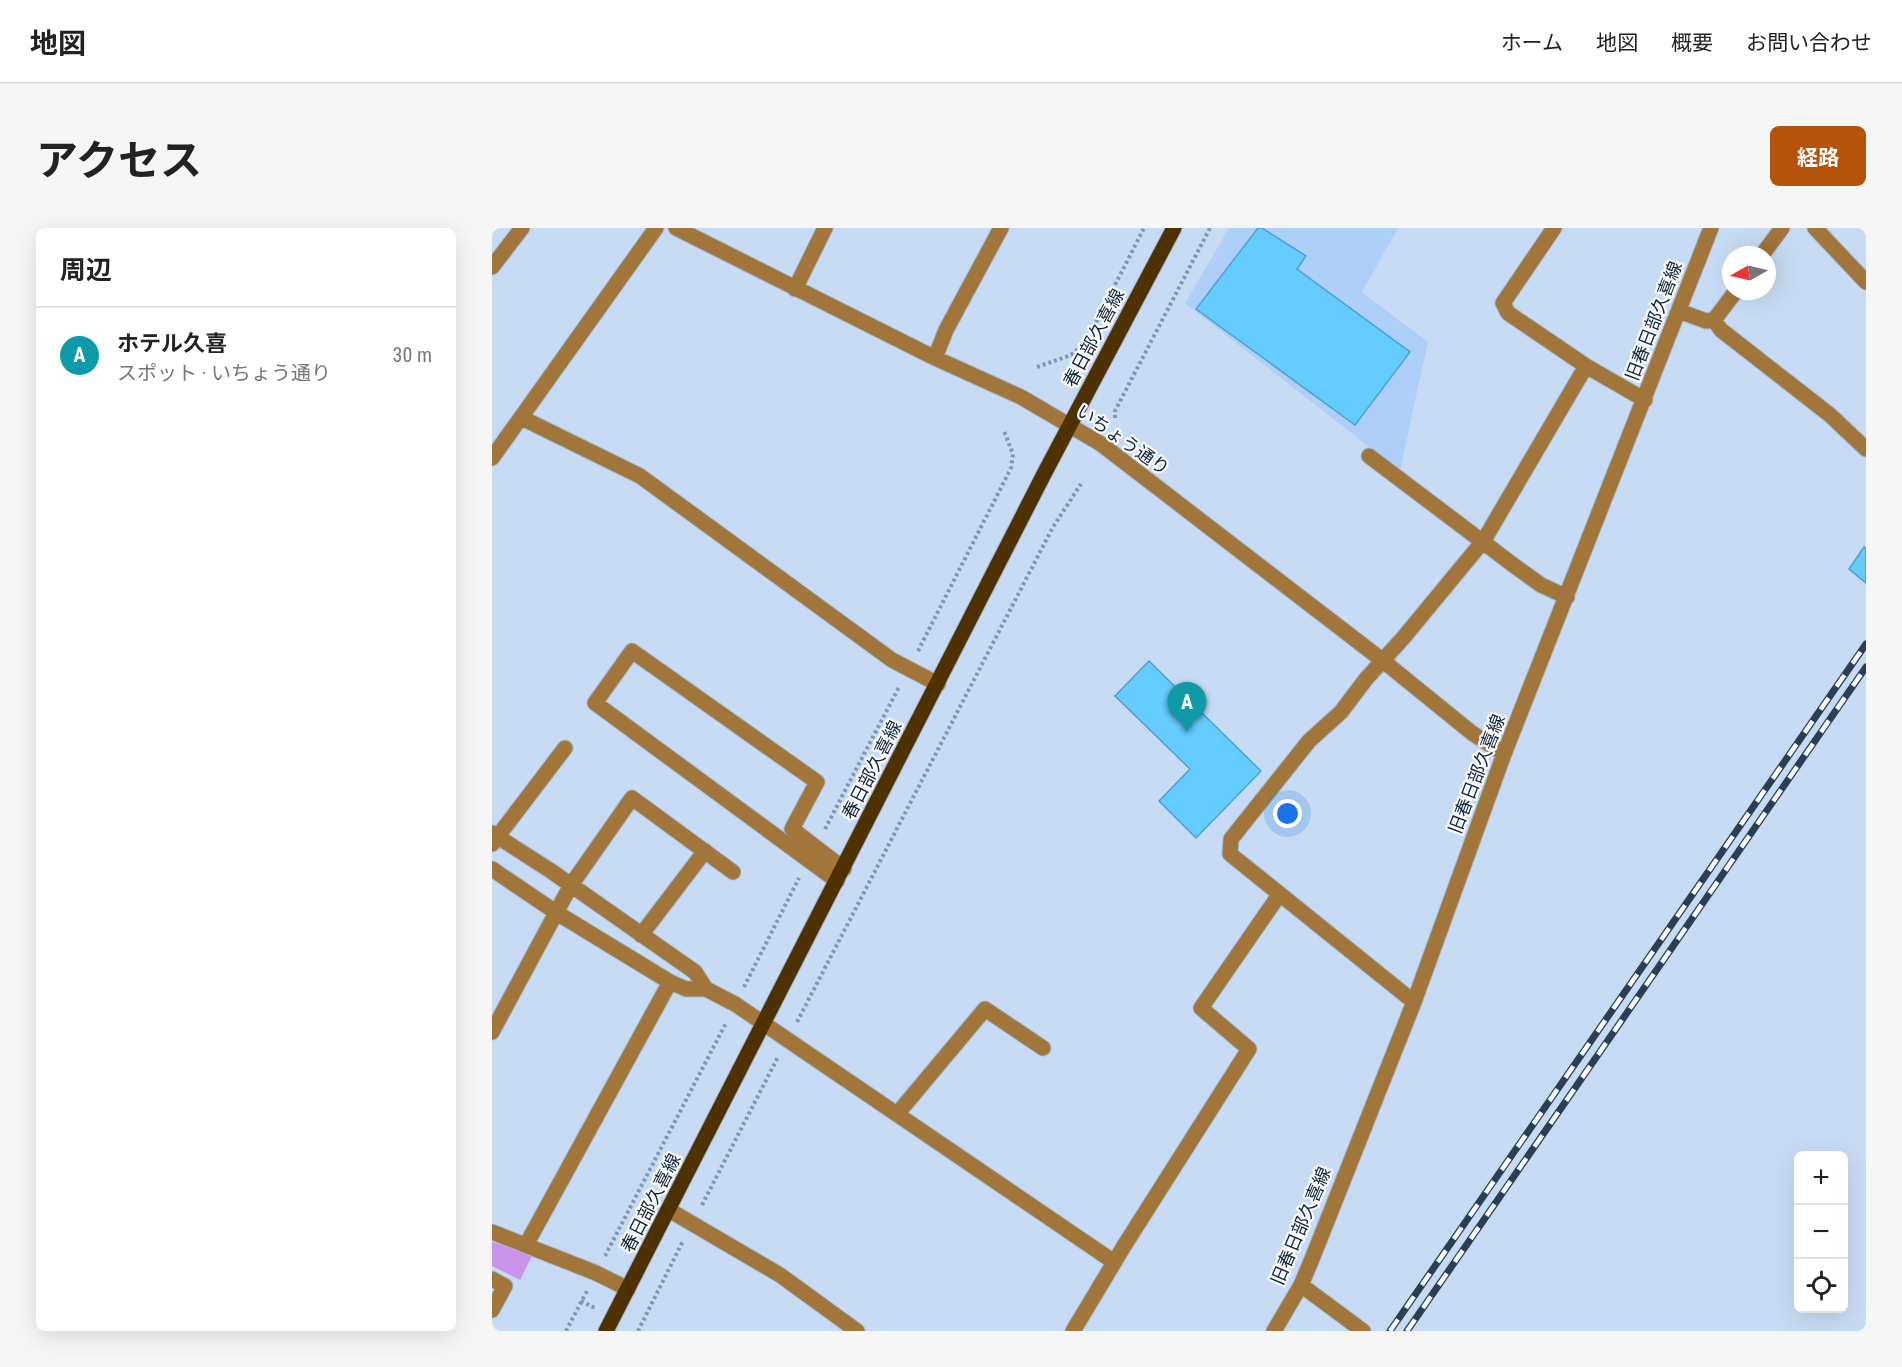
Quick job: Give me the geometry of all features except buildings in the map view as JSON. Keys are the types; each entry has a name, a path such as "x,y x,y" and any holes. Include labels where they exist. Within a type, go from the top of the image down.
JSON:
{"main road":[{"name":"春日部久喜線","path":"606,1331 1070,424 1174,228"}],"street":[{"path":"492,267 522,228"},
{"path":"492,458 656,228"},
{"name":"いちょう通り","path":"676,228 935,358 1021,397 1070,424 1101,444 1383,660 1472,733 1504,754"},
{"path":"795,289 825,228"},
{"path":"935,358 946,330 1001,228"},
{"path":"1554,228 1503,303 1508,314 1586,366 1645,400"},
{"name":"旧春日部久喜線","path":"1274,1331 1301,1285 1414,1002 1504,754 1711,228"},
{"path":"1769,246 1782,228"},
{"path":"1815,228 1866,282"},
{"path":"1679,311 1706,321 1714,320 1729,300"},
{"path":"1714,320 1721,330 1830,415 1866,449"},
{"path":"1414,1002 1230,854 1231,839 1309,741 1341,712 1366,679 1482,543 1586,366"},
{"path":"522,418 640,476 892,660 938,684"},
{"path":"1369,456 1482,543 1541,585 1567,597"},
{"path":"632,651 817,782 792,829 840,875 595,703 632,651"},
{"path":"565,748 494,838 571,885 695,972 706,989"},
{"path":"492,1032 571,885 632,798 733,872"},
{"path":"641,935 705,851"},
{"path":"492,869 557,913 670,982 686,989 706,989 735,1004 1114,1262"},
{"path":"1073,1331 1114,1262 1250,1049 1201,1008 1279,895"},
{"path":"526,1245 670,982"},
{"path":"898,1113 985,1009 1043,1048"},
{"path":"669,1210 780,1275 857,1331"},
{"path":"492,1232 596,1273 628,1289"},
{"path":"492,1280 505,1286 492,1311"},
{"path":"1301,1285 1363,1331"}],"path":[{"path":"1037,367 1071,355 1086,342 1144,228"},
{"path":"1115,418 1115,411 1210,228"},
{"path":"914,658 1011,468 1013,454 1004,431"},
{"path":"792,1031 1053,527 1081,484"},
{"path":"566,1331 728,1018"},
{"path":"698,1213 780,1053"},
{"path":"638,1331 686,1236"}],"shaded area":[{"path":"1229,228 1398,228 1362,292 1428,342 1400,471 1185,303"},
{"path":"492,1242 533,1254 520,1280 492,1266"}],"railway":[{"path":"1390,1331 1866,644"},
{"path":"1407,1331 1866,667"}],"place":[{"name":"ホテル久喜","path":"1187,732"}]}
